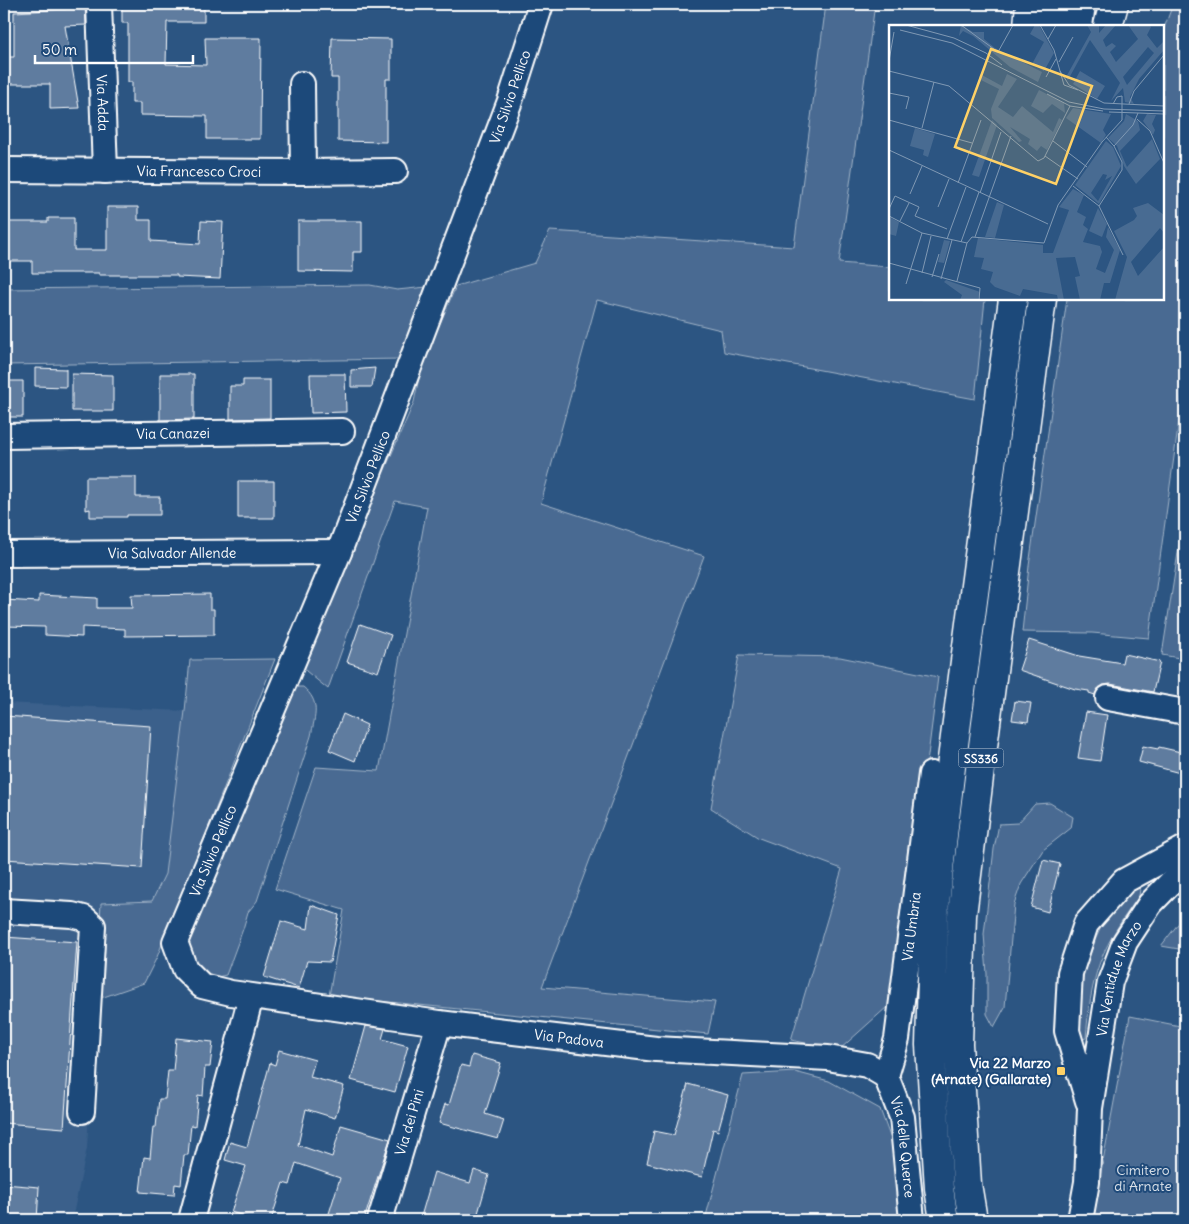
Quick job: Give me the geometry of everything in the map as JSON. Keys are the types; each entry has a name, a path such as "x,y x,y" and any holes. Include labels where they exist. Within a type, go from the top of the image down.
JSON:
{"highway":[{"path":"1028,25 1030,4"},
{"path":"1050,25 1053,4"},
{"path":"1078,25 1081,4"},
{"path":"1108,25 1114,4"},
{"name":"SS336","path":"944,1220 939,1188 930,1045 934,912 952,758 1013,300"},
{"name":"SS336","path":"973,1220 967,1184 958,1044 962,915 1042,300"}],"street":[{"name":"Via Adda","path":"99,4 105,171"},
{"name":"Via Silvio Pellico","path":"175,942 339,552 510,101 541,4"},
{"path":"302,84 303,172"},
{"name":"Via Francesco Croci","path":"4,170 395,171"},
{"name":"Via Canazei","path":"4,436 342,431"},
{"name":"Via Salvador Allende","path":"4,554 339,552"},
{"path":"1108,698 1185,712"},
{"name":"Via Umbria","path":"886,1076 896,1039 931,774"},
{"name":"Via Ventidue Marzo","path":"1090,1108 1067,1031 1070,973 1086,924 1124,881 1185,848"},
{"name":"Via Ventidue Marzo","path":"1080,1220 1087,1182 1090,1108 1110,982 1125,942 1150,904 1185,868"},
{"path":"4,911 72,915 84,918 93,926 82,1111"},
{"name":"Via Padova","path":"175,942 186,970 202,986 251,997 656,1049 828,1058 867,1065 886,1076"},
{"path":"191,1220 251,997"},
{"name":"Via dei Pini","path":"380,1220 439,1022"},
{"name":"Via delle Querce","path":"886,1076 902,1118 912,1220"}],"shaded area":[{"path":"4,703 185,711 165,874 152,901 101,904 87,1148 72,1220 4,1220"}],"green space":[{"path":"826,4 875,4 839,263 889,267 889,300 985,300 975,399 724,352 721,330 597,300 541,503 704,556 542,987 715,1002 708,1034 329,996 344,910 275,889 316,767 379,771 427,507 395,501 328,689 306,671 302,663 414,402 421,368 456,286 535,263 550,231 794,247"},
{"path":"1173,4 1185,4 1185,377 1149,638 1092,633 1022,632 1029,566 1067,300 1164,300 1164,28"},
{"path":"370,285 397,290 427,287 402,359 4,365 4,289"},
{"path":"1185,508 1185,659 1162,655"},
{"path":"739,655 840,657 938,677 897,998 839,1050 791,1040 842,869 759,838 711,808"},
{"path":"275,659 157,957 144,983 95,1000 101,903 152,901 165,874 190,660"},
{"path":"292,687 303,687 312,698 315,709 311,736 257,901 248,912 226,975 209,979 191,967 186,941"},
{"path":"1050,803 1073,817 1071,828 1043,850 1021,884 1014,904 1005,1007 994,1027 987,1014 984,934 994,849 999,824 1018,823 1035,804"},
{"path":"1137,887 1140,889 1139,896 1112,936 1100,962 1092,990 1086,1038 1081,1040 1077,1037 1083,974 1096,938 1108,912 1132,888"},
{"path":"1185,915 1185,950 1161,946"},
{"name":"Cimitero di Arnate","path":"1130,1016 1185,1027 1185,1220 1092,1220"},
{"path":"795,1072 829,1081 880,1109 892,1142 901,1220 705,1220 743,1075"}],"building":[{"path":"65,4 85,4 86,25 65,26 79,108 50,109 50,84 5,84 4,57 14,57 14,12 66,9"},
{"path":"122,4 204,4 204,22 167,22 166,64 206,65 205,38 261,38 260,139 207,139 207,116 140,115 140,103 132,103 132,82 128,82 128,23 122,23"},
{"path":"332,38 391,39 391,79 386,79 386,142 338,141 338,78 331,78"},
{"path":"107,207 138,207 138,220 151,220 151,241 200,244 201,221 223,222 220,279 177,277 177,275 32,273 32,261 4,261 4,222 48,222 48,218 74,218 74,250 107,250"},
{"path":"298,221 362,221 362,252 353,252 353,272 298,271"},
{"path":"35,368 66,369 66,387 35,386"},
{"path":"375,368 372,387 351,387 351,370"},
{"path":"72,374 113,375 113,411 72,411"},
{"path":"160,374 194,374 194,419 160,420"},
{"path":"310,374 345,374 346,412 311,413"},
{"path":"243,380 270,380 270,418 230,419 230,386 243,386"},
{"path":"4,381 23,381 23,417 7,417 7,412 4,412"},
{"path":"86,477 136,477 136,497 160,497 160,515 90,517 90,509 86,510"},
{"path":"238,481 274,481 274,518 238,518"},
{"path":"210,594 210,609 214,609 214,635 125,636 125,629 82,627 82,637 45,635 45,627 4,626 4,600 39,602 39,595 97,598 97,608 132,608 131,595"},
{"path":"360,624 391,635 378,672 347,662"},
{"path":"1029,640 1079,656 1122,663 1124,654 1160,662 1153,692 1110,684 1103,685 1095,695 1089,693 1089,691 1075,689 1019,670"},
{"path":"1015,701 1031,703 1028,722 1012,720"},
{"path":"1086,712 1107,715 1100,761 1078,758"},
{"path":"343,714 367,725 355,761 329,750"},
{"path":"4,716 151,726 142,868 4,859"},
{"path":"1143,746 1158,749 1159,747 1185,753 1180,773 1139,762"},
{"path":"1043,860 1060,864 1048,912 1031,907"},
{"path":"311,905 339,915 330,962 307,961 299,988 264,977 281,921 308,929"},
{"path":"4,937 77,942 64,1128 4,1123"},
{"path":"366,1026 385,1029 382,1039 408,1046 395,1092 351,1080"},
{"path":"176,1038 213,1042 210,1067 205,1067 203,1096 198,1095 195,1126 191,1125 188,1155 184,1155 181,1185 175,1184 174,1195 140,1192 144,1157 150,1158 153,1127 156,1127 159,1099 165,1099 168,1071 173,1071"},
{"path":"279,1050 315,1060 310,1077 344,1086 335,1118 306,1109 298,1145 332,1157 341,1125 390,1139 364,1220 327,1220 340,1178 296,1163 290,1185 283,1183 271,1220 256,1220 231,1212 246,1166 225,1160 230,1142 247,1147 270,1063 275,1065"},
{"path":"472,1055 501,1063 485,1114 504,1120 498,1139 439,1123 445,1104 449,1105 461,1065 469,1067"},
{"path":"688,1084 728,1095 718,1131 713,1129 702,1177 647,1163 654,1131 674,1135"},
{"path":"474,1170 489,1175 476,1220 420,1220 434,1172 470,1183"},
{"path":"4,1184 39,1187 37,1220 4,1220"}],"place":[{"name":"Via 22 Marzo (Arnate) (Gallarate)","path":"1061,1071"}]}
